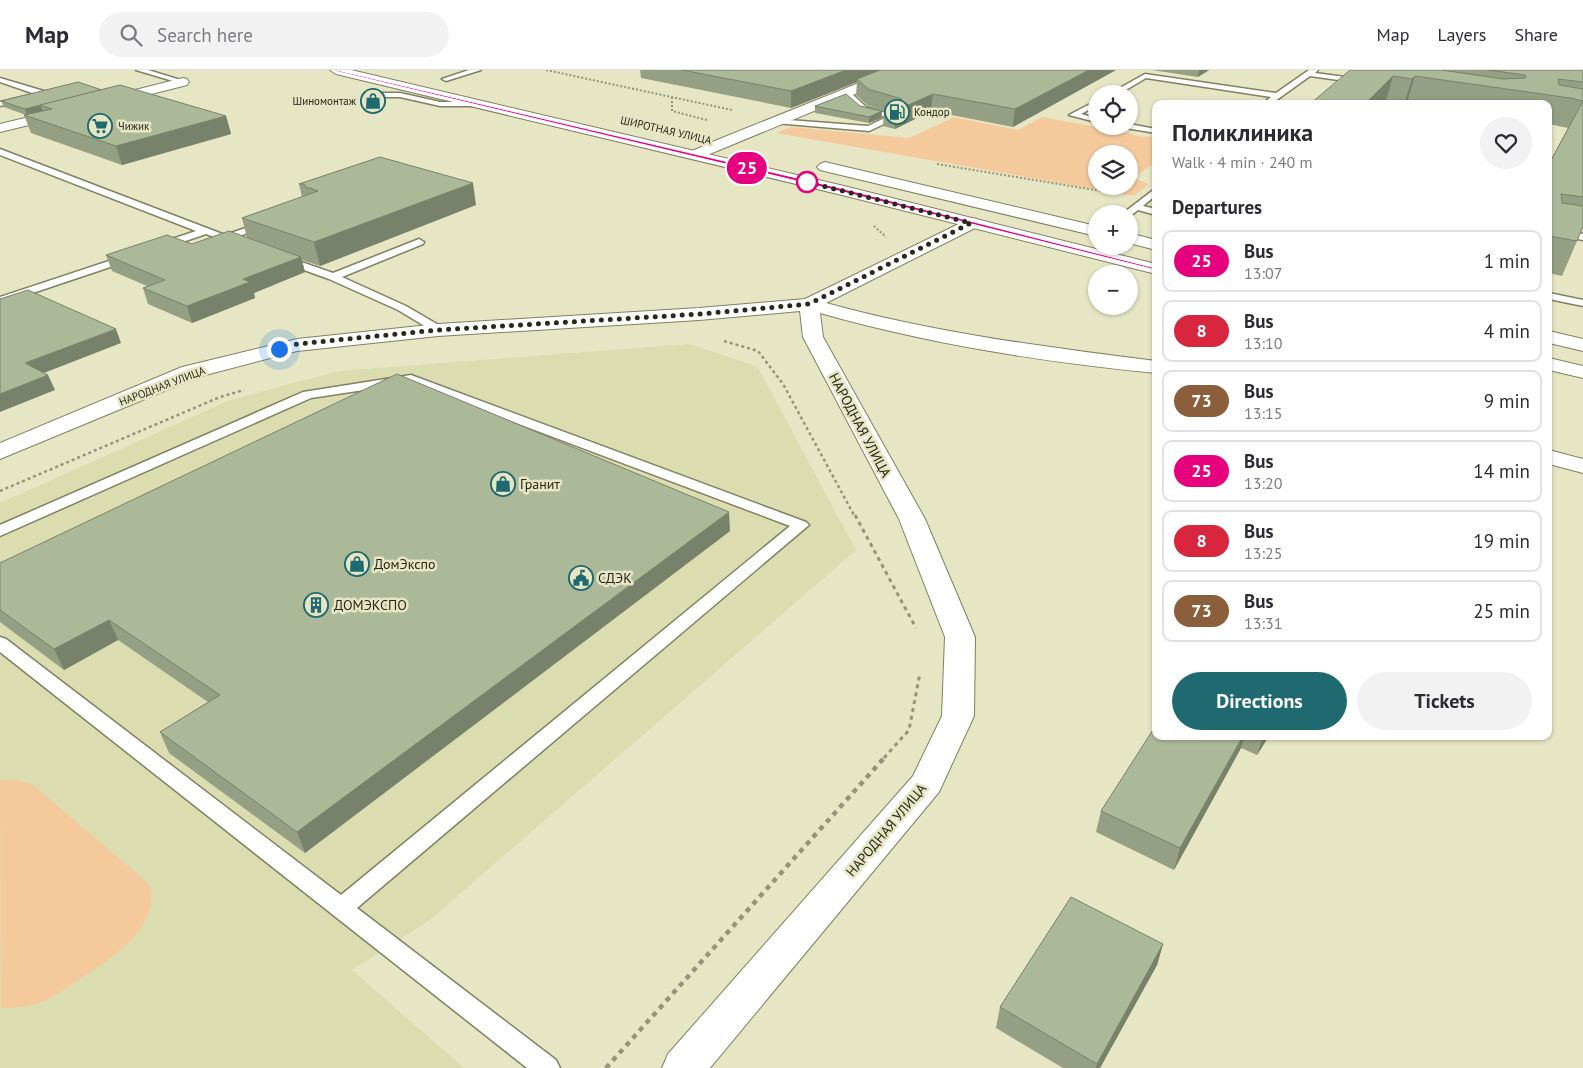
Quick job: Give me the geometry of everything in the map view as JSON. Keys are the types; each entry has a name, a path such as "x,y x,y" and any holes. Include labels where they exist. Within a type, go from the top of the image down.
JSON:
{"street":[{"name":"ШИРОТНАЯ УЛИЦА","path":"336,70 695,155 1152,267"},
{"path":"695,155 722,142 902,70"},
{"path":"442,78 474,86"},
{"path":"96,104 183,82"},
{"path":"0,128 77,109"},
{"name":"ШИРОТНАЯ УЛИЦА","path":"704,138 750,149"},
{"path":"807,163 1088,229"},
{"name":"НАРОДНАЯ УЛИЦА","path":"0,452 190,372 297,344 438,330 700,314 809,304 971,223"},
{"path":"1138,240 1152,244"},
{"path":"809,304 880,324 1019,350 1152,367"},
{"name":"НАРОДНАЯ УЛИЦА","path":"683,1068 927,783 958,716 960,636 912,519 813,337 809,304"},
{"path":"1552,337 1583,345"},
{"path":"1552,365 1583,372"},
{"path":"1552,458 1583,466"}],"lane":[{"path":"140,70 183,82"},
{"path":"442,78 477,70"},
{"path":"1137,71 1145,76 1278,96"},
{"path":"1272,100 1312,72 1367,82"},
{"path":"1129,85 1145,76"},
{"path":"0,80 44,94 0,104"},
{"path":"775,122 869,129 896,117 863,109 846,93"},
{"path":"384,95 400,95 440,104 481,104"},
{"path":"1088,107 1073,115 1088,118"},
{"path":"1138,128 1152,131"},
{"path":"0,152 243,245"},
{"path":"1138,206 1152,195"},
{"path":"1138,208 1152,211"},
{"path":"225,238 279,220"},
{"path":"0,301 205,231"},
{"path":"1552,232 1583,237"},
{"path":"333,277 419,242"},
{"path":"270,254 333,277 402,308 438,330"},
{"path":"1552,297 1583,303"},
{"path":"0,531 308,395 412,380 801,525 341,908"},
{"path":"0,643 547,1068"}],"path":[{"path":"546,70 732,110"},
{"path":"672,98 672,111 707,120"},
{"path":"934,163 1147,199"},
{"path":"871,223 890,242"},
{"path":"717,338 758,351 783,384 920,636"},
{"path":"606,1068 909,730 922,664"}],"shaded area":[{"path":"954,117 1018,130 1042,117 1088,125 1088,135 1152,137 1152,165 1138,175 1138,145 1088,145 1088,188 776,133 791,127 909,138"},
{"path":"1138,180 1149,184 1138,193"},
{"path":"689,344 757,366 856,550 430,920 352,970 464,1068 0,1068 0,503 230,400 339,371"},
{"path":"18,780 32,784 150,885 151,901 140,929 130,941 105,962 44,1001 25,1006 1,1008 0,781"}],"building":[{"path":"682,70 846,70 791,91"},
{"path":"880,70 1089,70 1015,109 933,94 895,111 884,109 901,102 902,99 868,89 857,79"},
{"path":"1350,70 1441,70 1503,79 1526,78 1525,75 1488,70 1583,70 1583,82 1558,79 1559,85 1583,89 1583,101 1415,76 1412,79 1393,76 1369,100 1315,100"},
{"path":"78,82 102,90 25,109 1,101"},
{"path":"120,85 226,116 116,146 24,115 52,109 40,105"},
{"path":"846,94 860,106 882,111 869,117 815,106"},
{"path":"1583,101 1583,197 1561,194 1562,203 1583,206 1583,226 1577,241 1552,237 1552,158"},
{"path":"380,157 473,183 314,242 242,218 318,191 306,187 304,184 299,184"},
{"path":"229,231 301,257 243,279 250,282 187,306 143,288 165,280 106,255 167,235 192,244"},
{"path":"28,290 116,329 25,363 48,375 0,394 0,299"},
{"name":"ДОМЭКСПО","path":"397,374 729,512 297,832 160,732 220,695 109,620 54,649 0,610 0,563"},
{"path":"1152,731 1152,740 1241,740 1180,848 1101,811"},
{"path":"1071,897 1163,944 1097,1064 1000,1007"}],"bus line":[{"name":"25","path":"336,70 844,191 1152,268"}],"place":[{"name":"Шиномонтаж","path":"373,101"},
{"name":"Кондор","path":"897,112"},
{"name":"Чижик","path":"100,126"},
{"name":"Гранит","path":"503,484"},
{"name":"ДомЭкспо","path":"357,564"},
{"name":"СДЭК","path":"581,578"},
{"name":"ДОМЭКСПО","path":"316,605"}],"route":[{"path":"279,349 297,344 438,330 700,314 809,304 971,223 807,182"}]}
